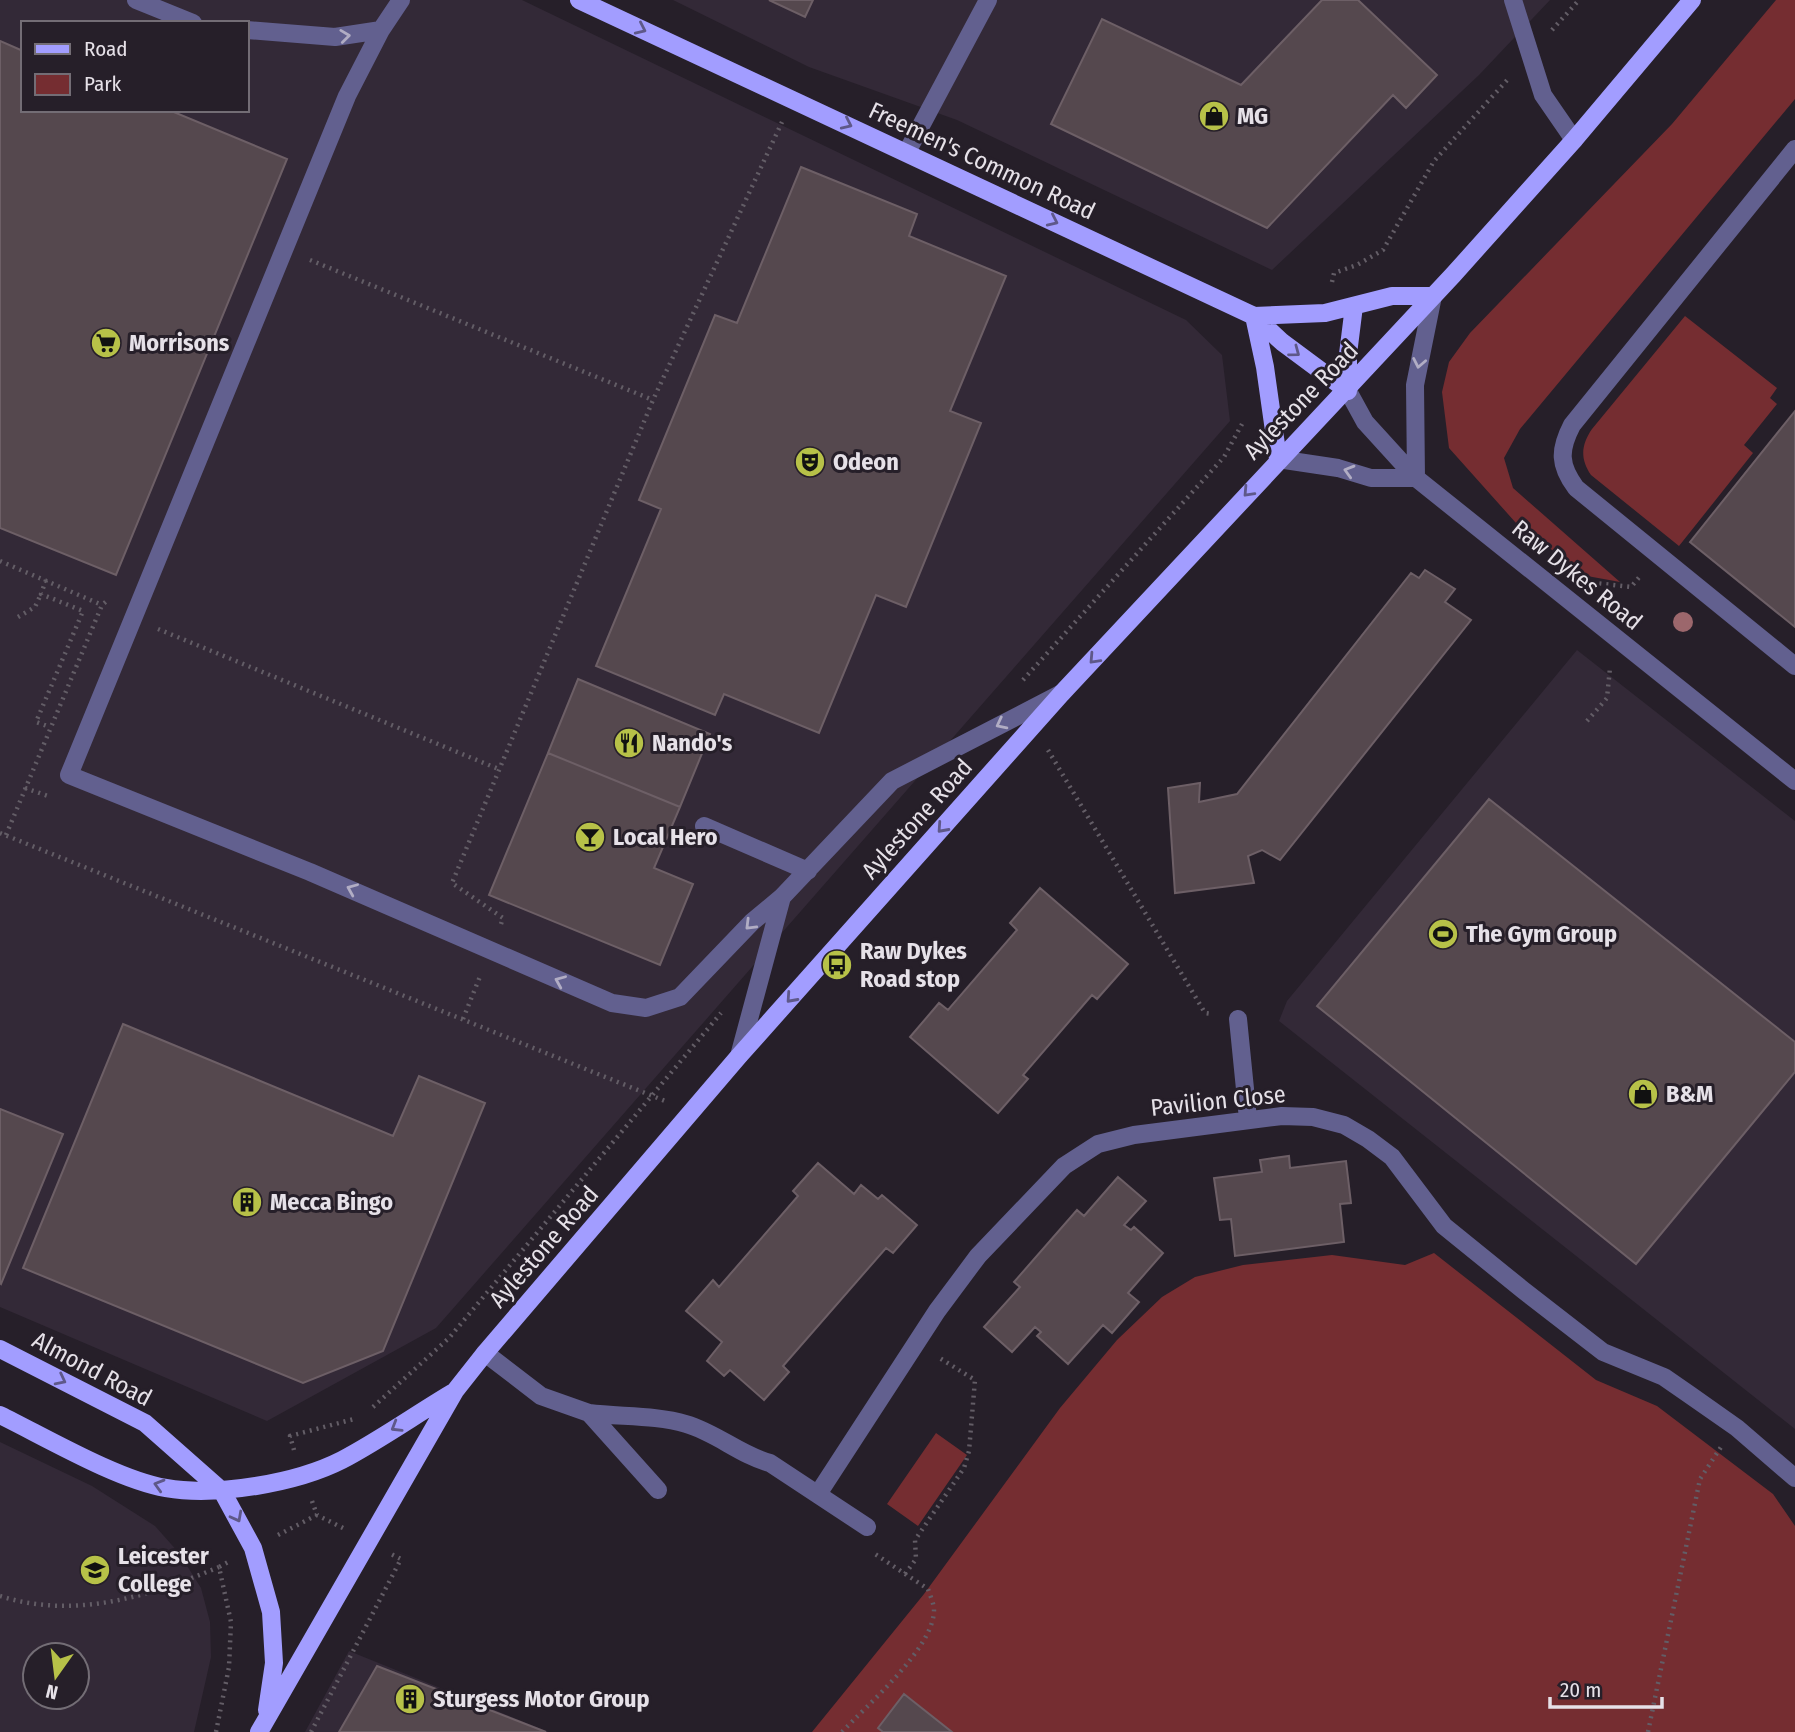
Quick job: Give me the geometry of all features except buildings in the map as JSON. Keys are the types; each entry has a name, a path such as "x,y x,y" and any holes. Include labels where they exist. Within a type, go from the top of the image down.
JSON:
{"main road":[{"name":"Freemen's Common Road","path":"579,0 1254,316 1282,342 1348,391"},
{"name":"Aylestone Road","path":"262,1726 454,1391 485,1353 739,1056 1062,693 1278,459 1348,391 1574,140 1692,0"},
{"path":"1278,459 1270,398 1254,316 1325,313 1392,296 1433,296"},
{"path":"1348,391 1348,354 1354,306"},
{"name":"Almond Road","path":"0,1349 145,1423 222,1491 253,1548 271,1612 274,1663 262,1726"},
{"path":"0,1415 121,1473 165,1488 222,1491 301,1475 341,1461 454,1391"}],"street":[{"path":"136,0 188,21"},
{"path":"401,0 381,30 347,96 283,248 135,620 69,775 310,872 612,1003 654,1006 680,997 752,922 808,871 892,781 1062,693"},
{"path":"907,152 988,0"},
{"path":"1513,0 1543,95 1574,140"},
{"path":"248,30 335,37 381,30"},
{"path":"1795,149 1572,425 1563,441 1560,458 1566,474 1576,488 1795,666"},
{"path":"1278,459 1338,468 1371,478 1416,478 1415,385 1433,296"},
{"name":"Raw Dykes Road","path":"1348,391 1366,422 1416,478 1795,780"},
{"path":"704,826 808,871"},
{"path":"739,1056 782,897"},
{"path":"1238,1019 1248,1119"},
{"name":"Pavilion Close","path":"818,1494 978,1256 1064,1166 1098,1144 1134,1135 1248,1119 1313,1117 1344,1125 1368,1139 1392,1157 1444,1226 1522,1290 1603,1352 1664,1377 1737,1428 1795,1478"},
{"path":"485,1353 541,1396 589,1413 684,1423 712,1434 754,1459 771,1463 867,1527"},
{"path":"589,1413 658,1490"}],"path":[{"path":"1383,250 1434,161 1580,0"},
{"path":"463,1019 503,918 452,883 653,400 793,99"},
{"path":"283,248 653,400"},
{"path":"1017,687 1224,457 1242,429 1244,408 1270,398"},
{"path":"1576,606 1596,583 1631,587 1657,555"},
{"path":"0,561 135,620 501,770"},
{"path":"18,617 36,607 46,580"},
{"path":"41,594 83,611 36,722 50,727"},
{"path":"102,605 3,834 651,1095 688,1116"},
{"path":"1587,721 1607,698 1608,682"},
{"path":"1034,725 1205,1013 1238,1019"},
{"path":"905,1574 916,1559 915,1540 964,1468 969,1451 975,1380 917,1343"},
{"path":"1648,1732 1700,1479 1737,1428"},
{"path":"842,1732 926,1637 934,1609 928,1589 870,1552 867,1527"},
{"path":"0,1596 20,1603 117,1603 162,1591 219,1567"}],"shaded area":[{"path":"0,0 522,0 1186,320 1222,355 1230,421 436,1328 267,1421 0,1307"},
{"path":"673,0 1550,0 1479,75 1272,270 957,120 809,67"},
{"path":"1577,650 1795,821 1795,1429 1279,1021 1287,1001"},
{"name":"Leicester College","path":"0,1442 92,1486 155,1526 179,1553 201,1588 210,1622 211,1657 194,1732 0,1732"},
{"name":"Sturgess Motor Group","path":"349,1651 549,1732 305,1732"}],"green space":[{"path":"1776,0 1795,0 1795,99 1520,429 1504,458 1513,488 1620,582 1587,576 1516,523 1449,448 1442,392 1449,362 1470,333 1672,124"},
{"path":"1685,316 1777,388 1770,398 1777,404 1744,445 1753,453 1679,546 1591,475 1583,452 1592,429"},
{"path":"1434,1253 1596,1380 1657,1406 1773,1494 1795,1526 1795,1732 812,1732 924,1594 1060,1408 1117,1340 1162,1297 1195,1277 1243,1265 1332,1255 1405,1265"},
{"path":"936,1433 967,1455 918,1526 887,1504"}],"place":[{"name":"MG","path":"1214,116"},
{"name":"Morrisons","path":"106,343"},
{"name":"Odeon","path":"810,462"},
{"name":"Nando's","path":"629,743"},
{"name":"Local Hero","path":"590,837"},
{"name":"The Gym Group","path":"1443,934"},
{"name":"Raw Dykes Road stop","path":"837,965"},
{"name":"B&M","path":"1643,1094"},
{"name":"Mecca Bingo","path":"247,1202"},
{"name":"Leicester College","path":"95,1570"},
{"name":"Sturgess Motor Group","path":"410,1699"}]}
